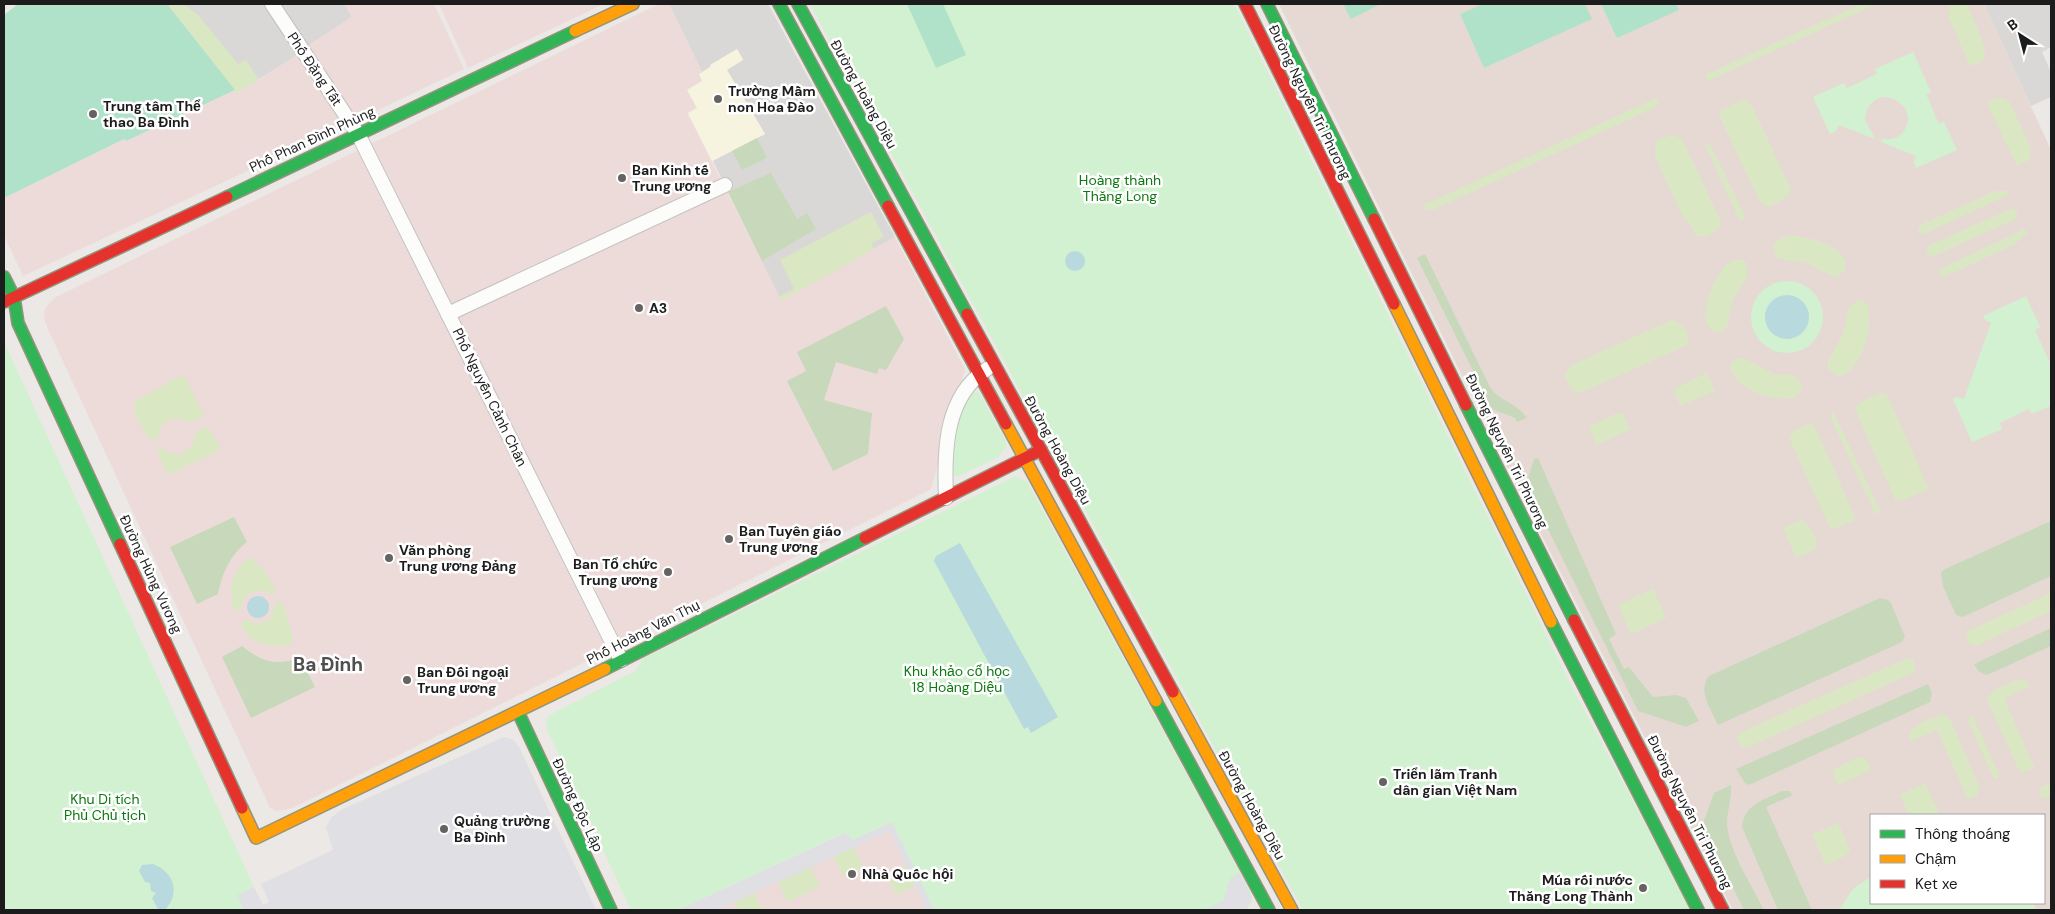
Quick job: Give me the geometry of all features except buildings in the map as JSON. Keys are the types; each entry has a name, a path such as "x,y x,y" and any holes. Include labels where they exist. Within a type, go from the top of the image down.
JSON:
{"street":[{"name":"Phố Đặng Tất","path":"272,4 358,134"},
{"name":"Phố Phan Đình Phùng","path":"9,300 634,4"},
{"path":"779,4 1269,910"},
{"name":"Đường Hoàng Diệu","path":"798,4 1292,910"},
{"name":"Đường Nguyễn Tri Phương","path":"1245,4 1581,682 1698,910"},
{"name":"Đường Nguyễn Tri Phương","path":"1267,4 1600,673 1723,910"},
{"path":"841,119 856,111"},
{"name":"Phố Nguyễn Cảnh Chân","path":"358,134 621,660"},
{"path":"448,314 725,185"},
{"name":"Đường Hùng Vương","path":"4,276 9,300 18,323 256,838"},
{"name":"Đường Hùng Vương","path":"4,309 18,323"},
{"path":"946,498 945,457 948,430 960,398 979,374 994,364"},
{"name":"Phố Hoàng Văn Thụ","path":"256,838 518,712 1041,450"},
{"name":"Đường Độc Lập","path":"518,712 611,910"}],"shaded area":[{"path":"167,4 265,4 299,54 237,93"},
{"path":"277,4 344,4 352,17 306,47"},
{"path":"344,4 434,4 464,69 355,121 306,47 352,17"},
{"path":"439,4 604,4 468,68"},
{"path":"659,4 669,4 702,72 699,74 703,80 697,108 688,114 781,300 895,237 965,369 931,489 293,808 276,811 270,808 48,329 44,318 45,309 54,298"},
{"path":"669,4 768,4 895,237 781,301 713,161 765,134 726,69 743,59 737,49 702,72"},
{"path":"1279,4 1984,4 2051,150 2051,910 1733,910 1518,489"},
{"path":"1984,4 2051,4 2051,47 2042,52 2051,72 2051,97 2031,106"},
{"name":"Trường Mầm non Hoa Đào","path":"737,49 743,60 727,70 765,134 712,161 688,113 697,108 687,90 702,81 699,74"},
{"path":"299,54 346,125 23,276 4,235 4,198 124,139 126,141 235,90 238,93"},
{"name":"Quảng trường Ba Đình","path":"504,737 513,740 519,747 596,910 244,910 237,895 254,887 263,905 269,902 261,884 333,850 326,828 331,818 341,810"},
{"name":"Nhà Quốc hội","path":"892,822 934,910 678,910 853,840"},
{"path":"892,822 934,910 926,910 890,831 717,910 678,910 845,833 853,840"},
{"path":"1240,873 1252,898 1247,909 1204,910 1223,901 1230,878"}],"green space":[{"name":"Trung tâm Thể thao Ba Đình","path":"18,4 167,4 235,90 126,141 124,139 4,198 4,15"},
{"path":"167,4 183,4 198,15 238,64 246,60 259,80 237,93"},
{"name":"Hoàng thành Thăng Long","path":"810,4 1234,4 1572,687 1691,910 1303,910"},
{"path":"907,4 943,4 966,55 936,68"},
{"path":"1343,4 1381,4 1351,19"},
{"path":"1483,4 1585,4 1592,19 1484,68 1460,14"},
{"path":"1601,4 1676,4 1679,10 1617,38"},
{"path":"1861,4 1876,4 1708,81 1705,75"},
{"path":"1949,4 1967,4 1985,48 1984,60 1973,66 1969,64 1949,18"},
{"path":"1913,52 1931,92 1926,94 1939,124 1944,122 1957,150 1916,168 1914,163 1916,156 1881,142 1882,139 1891,139 1899,136 1908,122 1907,113 1902,105 1894,99 1885,97 1876,100 1869,107 1865,120 1875,139 1839,125 1836,131 1830,134 1813,97 1844,83 1847,88 1877,74 1875,69"},
{"path":"2001,97 2009,101 2030,146 2029,160 2017,166 1988,105 1989,101"},
{"path":"1656,98 1658,103 1656,107 1432,210 1426,209 1424,205"},
{"path":"1745,99 1751,104 1791,190 1788,196 1770,207 1762,204 1759,200 1720,117 1721,110"},
{"path":"1672,135 1682,139 1721,222 1719,228 1707,236 1696,236 1688,220 1685,221 1655,156 1656,141"},
{"path":"757,138 767,158 742,170 732,151"},
{"path":"1709,143 1745,216 1743,220 1739,219 1706,147"},
{"path":"771,173 797,219 807,213 816,229 762,261 728,192"},
{"path":"1995,191 2007,191 2008,195 1925,233 1919,233 1918,229 1922,224"},
{"path":"2013,208 2018,213 2015,219 1934,256 1927,254 1927,248 1930,245"},
{"path":"871,212 884,237 871,243 874,249 781,301 779,297 794,289 780,260"},
{"path":"2025,229 2027,233 2015,244 1946,276 1940,277 1939,270 1942,268"},
{"path":"1790,236 1817,241 1836,250 1843,256 1846,264 1844,272 1834,277 1805,262 1779,259 1775,256 1773,245 1782,238"},
{"path":"1425,254 1491,389 1519,409 1527,418 1517,422 1515,418 1492,409 1417,258"},
{"path":"1733,260 1743,260 1746,263 1748,276 1733,299 1727,327 1719,332 1713,331 1706,323 1709,297 1715,280"},
{"path":"1787,281 1801,284 1813,291 1820,303 1823,317 1820,331 1813,343 1801,350 1787,353 1773,350 1761,343 1754,331 1751,317 1754,303 1761,291 1773,284"},
{"path":"2026,296 2040,327 2035,330 2049,361 2051,360 2051,406 2032,414 2029,409 2000,423 2002,429 1972,442 1953,399 1957,397 1964,399 1991,323 1985,320 1983,316"},
{"path":"1862,300 1868,305 1869,314 1864,347 1854,366 1847,373 1838,376 1828,368 1828,361 1843,334 1848,309 1857,301"},
{"path":"886,306 904,339 886,370 879,368 877,374 836,362 824,400 872,413 868,454 833,471 787,381 806,371 797,352"},
{"path":"1672,320 1683,325 1688,337 1687,345 1582,392 1575,392 1570,388 1565,375 1570,366"},
{"name":"Khu Di tích Phủ Chủ tịch","path":"4,342 254,887 237,895 244,910 4,910"},
{"path":"1738,358 1745,359 1776,375 1793,375 1801,383 1802,388 1794,398 1785,399 1756,393 1739,382 1733,375 1730,366 1733,360"},
{"path":"1704,374 1708,375 1715,391 1680,406 1674,389"},
{"path":"178,377 186,378 204,416 189,423 179,419 169,420 162,427 158,438 153,441 146,434 140,423 134,402"},
{"path":"974,390 979,393 1006,442 1006,447 997,458 956,477 952,472 956,429 962,408"},
{"path":"1881,393 1887,395 1928,487 1927,490 1900,501 1895,499 1855,409 1859,403"},
{"path":"1619,412 1623,414 1630,429 1596,445 1589,427"},
{"path":"1833,412 1880,510 1879,514 1875,513 1830,416"},
{"path":"1811,423 1814,425 1855,517 1854,520 1834,529 1829,526 1789,437 1793,431"},
{"path":"207,426 220,446 220,450 171,474 166,472 157,451 162,448 173,454 183,453 191,446 195,434"},
{"path":"1538,458 1616,634 1609,639 1624,669 1629,667 1653,697 1676,695 1686,698 1699,721 1686,727 1638,711 1526,485 1534,459"},
{"name":"Khu khảo cổ học 18 Hoàng Diệu","path":"1016,476 1027,482 1251,892 1252,902 1247,909 934,910 892,822 852,840 844,833 678,910 631,910 546,727 548,716 635,671 644,658"},
{"path":"234,517 247,542 231,559 218,594 197,604 170,547"},
{"path":"1801,520 1813,532 1816,549 1796,558 1783,528"},
{"path":"2051,521 2051,576 1963,617 1956,615 1943,586 1941,574 1943,570"},
{"path":"248,559 254,559 269,578 276,592 271,595 266,592 255,591 247,595 241,610 238,611 233,607 231,593 233,581 238,569"},
{"path":"1653,589 1666,618 1631,634 1618,605"},
{"path":"2051,593 2051,611 1975,646 1969,644 1966,636 1968,631"},
{"path":"1880,598 1891,603 1905,637 1902,642 1718,725 1706,700 1704,688 1709,676"},
{"path":"277,602 281,602 288,616 293,640 290,645 269,645 255,640 244,631 241,624 246,619 256,624 269,620"},
{"path":"2051,628 2051,646 1987,675 1979,672 1974,664"},
{"path":"242,646 256,656 269,661 283,662 300,658 315,687 251,718 222,657"},
{"path":"1908,658 1913,660 1915,672 1746,748 1741,746 1737,738 1739,733"},
{"path":"2016,680 2024,680 2030,686 2004,699 2035,769 2022,772 2019,770 1987,699 1994,690"},
{"path":"1928,684 1932,693 1930,702 1749,785 1745,783 1736,769"},
{"path":"1943,715 1949,717 1980,788 1977,795 1968,799 1937,730 1910,741 1912,731 1920,723"},
{"path":"1970,716 1973,717 1999,774 1997,779 1993,777 1968,720"},
{"path":"1861,756 1867,761 1871,770 1838,785 1834,777 1834,769"},
{"path":"1925,783 1939,813 1909,814 1900,795"},
{"path":"2051,783 2051,795 2045,798 2040,797 2040,788"},
{"path":"1731,785 1727,819 1729,834 1736,857 1764,910 1744,910 1702,826 1714,793"},
{"path":"1782,791 1789,791 1793,795 1766,807 1812,910 1778,910 1742,827 1744,819 1751,808 1762,800"},
{"path":"1838,823 1850,850 1845,856 1826,865 1812,835"},
{"path":"854,847 863,867 843,876 833,856"},
{"path":"906,865 915,886 896,895 886,874"},
{"path":"811,867 820,887 787,902 778,882"},
{"path":"1870,878 1870,904 2034,904 2037,910 1839,910 1854,888"},
{"path":"755,893 762,910 738,910 734,902"}],"water":[{"path":"1075,251 1082,254 1085,261 1082,268 1075,271 1068,268 1065,261 1068,254"},
{"path":"1791,295 1803,301 1808,308 1808,326 1803,333 1796,338 1783,339 1775,336 1768,329 1765,313 1768,305 1775,298"},
{"path":"960,543 1058,717 1031,733 1028,727 1024,729 934,561 936,556"},
{"path":"258,596 266,599 269,607 266,615 258,618 250,615 247,607 250,599"},
{"path":"153,864 166,872 173,884 173,897 165,910 158,909 152,898 156,893 151,891 150,883 145,882 139,871 142,865"}],"traffic: fast":[{"path":"779,4 888,206"},
{"path":"798,4 967,314"},
{"path":"1267,4 1374,219"},
{"path":"227,197 575,31"},
{"path":"4,277 14,297 18,323 120,544"},
{"path":"1466,405 1574,620"},
{"path":"605,669 865,538"},
{"path":"1551,622 1698,910"},
{"path":"1156,701 1269,910"},
{"path":"518,712 611,910"}],"traffic: slow":[{"path":"575,31 633,4"},
{"path":"1394,304 1551,622"},
{"path":"1006,424 1156,701"},
{"path":"242,808 256,838 605,669"},
{"path":"1173,692 1292,910"}],"traffic: jam":[{"path":"1245,4 1394,304"},
{"path":"4,302 227,197"},
{"path":"888,206 1006,424"},
{"path":"1374,219 1466,405"},
{"path":"967,314 1173,692"},
{"path":"865,538 1041,450"},
{"path":"120,544 242,808"},
{"path":"1574,620 1723,910"}],"place":[{"name":"Trường Mầm non Hoa Đào","path":"718,99"},
{"name":"Trung tâm Thể thao Ba Đình","path":"93,114"},
{"name":"Ban Kinh tế Trung ương","path":"622,178"},
{"name":"A3","path":"639,308"},
{"name":"Ban Tuyên giáo Trung ương","path":"729,539"},
{"name":"Văn phòng Trung ương Đảng","path":"389,558"},
{"name":"Ban Tổ chức Trung ương","path":"668,572"},
{"name":"Ban Đối ngoại Trung ương","path":"407,680"},
{"name":"Triển lãm Tranh dân gian Việt Nam","path":"1383,782"},
{"name":"Quảng trường Ba Đình","path":"444,829"},
{"name":"Nhà Quốc hội","path":"852,874"},
{"name":"Múa rối nước Thăng Long Thành","path":"1643,888"}],"district":[{"name":"Ba Đình","path":"328,664"}]}
